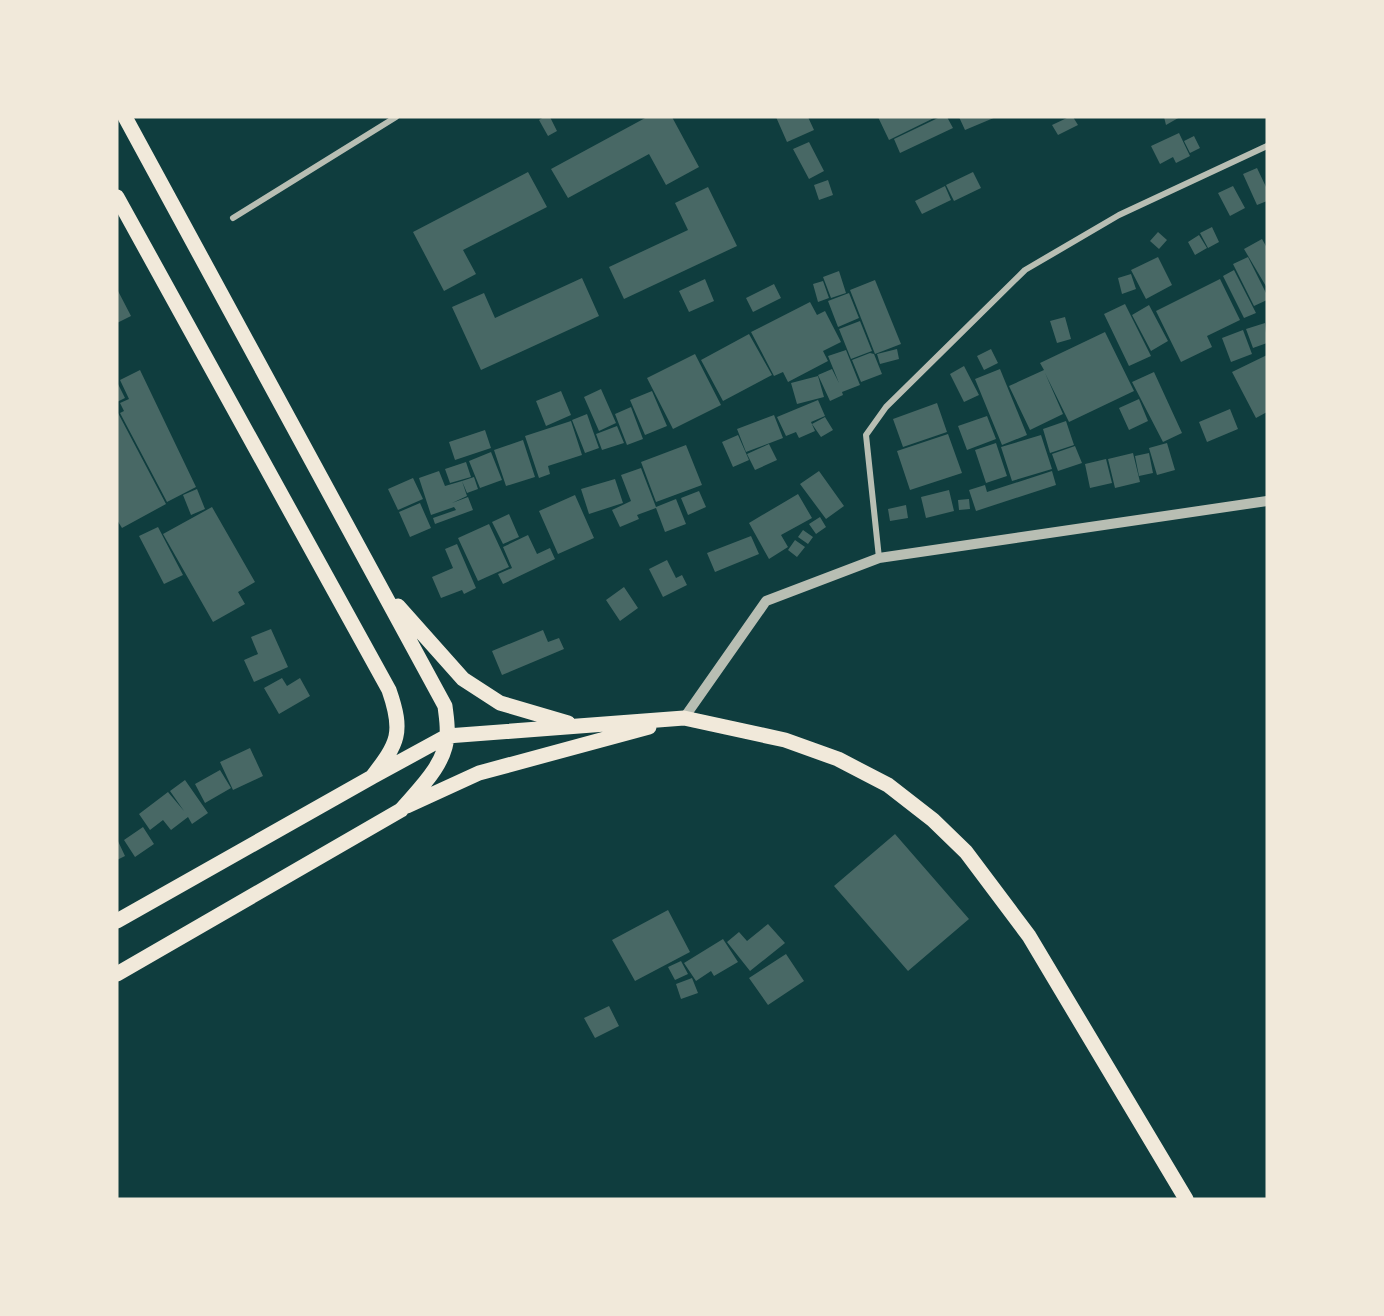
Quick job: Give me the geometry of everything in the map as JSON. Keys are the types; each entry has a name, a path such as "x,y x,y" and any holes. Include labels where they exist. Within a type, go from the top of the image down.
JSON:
{"main road":[{"path":"125,117 445,706 447,736 440,760 401,810"},
{"path":"117,197 389,690 399,717 393,750 372,777"},
{"path":"378,583 463,679 500,703 577,726"},
{"path":"117,921 447,736 684,718 785,740 838,759 888,785 933,820 966,852 1029,936 1186,1199"},
{"path":"117,974 401,810 479,773 684,718"}],"street":[{"path":"233,218 388,119 396,117"},
{"path":"879,558 866,435 886,407 1025,270 1119,214 1267,146"},
{"path":"684,718 766,601 879,558 1267,501"}],"building":[{"path":"550,117 557,131 548,136 539,120"},
{"path":"647,117 672,117 699,167 666,185 649,154 568,198 551,169"},
{"path":"776,117 808,117 814,130 787,142"},
{"path":"878,117 936,117 889,140"},
{"path":"940,117 947,117 953,128 900,153 894,139"},
{"path":"959,117 996,117 965,130"},
{"path":"1073,117 1078,125 1058,135 1052,125"},
{"path":"1164,117 1180,117 1166,125"},
{"path":"1179,133 1190,156 1176,163 1173,157 1160,164 1151,146"},
{"path":"1194,136 1200,148 1190,153 1184,141"},
{"path":"809,142 824,171 809,179 793,149"},
{"path":"1257,168 1267,189 1267,201 1257,205 1243,174"},
{"path":"528,172 547,207 463,250 476,274 444,291 413,232"},
{"path":"973,172 981,188 954,201 946,185"},
{"path":"828,180 833,195 819,200 814,185"},
{"path":"945,186 951,200 922,214 915,201"},
{"path":"1233,186 1245,208 1230,216 1218,193"},
{"path":"708,187 737,246 624,299 609,267 688,230 675,203"},
{"path":"1212,227 1219,242 1208,248 1200,233"},
{"path":"1158,232 1167,240 1159,249 1150,241"},
{"path":"1199,235 1207,248 1195,255 1188,242"},
{"path":"1262,239 1267,248 1267,288 1244,249"},
{"path":"1158,257 1172,285 1146,299 1131,270"},
{"path":"1248,257 1267,295 1267,300 1254,306 1233,264"},
{"path":"1234,270 1256,313 1244,318 1223,276"},
{"path":"839,271 846,293 831,298 823,277"},
{"path":"1131,274 1136,289 1122,294 1118,278"},
{"path":"582,278 599,316 481,370 452,307 484,293 495,318"},
{"path":"705,279 714,301 689,312 679,291"},
{"path":"1220,279 1240,320 1207,336 1212,347 1181,362 1156,311"},
{"path":"875,280 901,344 875,354 850,290"},
{"path":"823,281 829,298 818,302 813,284"},
{"path":"774,284 781,298 753,312 746,298"},
{"path":"117,289 131,316 117,323"},
{"path":"849,293 859,318 838,327 828,301"},
{"path":"810,302 817,315 825,311 841,342 823,351 828,361 788,382 783,372 774,376 751,332"},
{"path":"1125,304 1151,356 1129,366 1104,314"},
{"path":"1149,305 1168,341 1151,351 1132,315"},
{"path":"1065,317 1071,339 1057,343 1050,321"},
{"path":"860,321 872,351 851,359 839,329"},
{"path":"1265,323 1267,343 1253,348 1246,329"},
{"path":"1243,330 1252,354 1231,362 1222,338"},
{"path":"1105,332 1134,391 1069,422 1045,373 1063,414 1030,430 1009,386 1044,370 1040,363"},
{"path":"749,334 772,375 723,401 701,360"},
{"path":"897,349 899,359 880,364 877,354"},
{"path":"991,349 998,363 984,370 977,356"},
{"path":"846,350 860,385 842,392 843,395 830,401 818,375 832,369 839,383 828,356"},
{"path":"870,353 874,354 882,374 861,382 852,360"},
{"path":"695,354 721,405 673,429 647,378"},
{"path":"1267,355 1267,412 1256,418 1232,372"},
{"path":"964,366 979,395 964,402 950,374"},
{"path":"1000,369 1027,435 1002,445 975,379"},
{"path":"140,370 196,487 167,502 120,413 124,411 120,403 129,399 120,380"},
{"path":"1154,372 1182,433 1163,442 1132,382"},
{"path":"818,376 824,397 797,404 791,383"},
{"path":"117,382 125,398 117,402"},
{"path":"601,389 616,423 599,431 584,397"},
{"path":"561,391 571,415 546,426 536,401"},
{"path":"652,391 667,426 645,435 630,400"},
{"path":"1139,399 1148,421 1129,430 1119,408"},
{"path":"818,400 825,416 811,422 815,431 799,438 796,432 786,436 777,417"},
{"path":"937,403 947,432 903,447 893,419"},
{"path":"631,407 643,439 627,445 615,414"},
{"path":"1230,409 1238,429 1207,442 1199,422"},
{"path":"117,411 166,504 122,528 117,520"},
{"path":"587,414 599,448 585,453 572,420"},
{"path":"774,415 783,438 746,452 737,429"},
{"path":"987,416 996,439 967,450 958,426"},
{"path":"825,417 833,430 821,437 812,424"},
{"path":"571,421 582,455 548,466 550,474 539,478 525,436"},
{"path":"1066,421 1074,445 1050,453 1043,429"},
{"path":"617,426 624,443 602,450 596,434"},
{"path":"485,430 491,448 455,460 449,442"},
{"path":"948,434 962,473 910,490 897,451"},
{"path":"738,435 749,460 733,467 722,442"},
{"path":"1041,435 1052,469 1012,481 1001,447"},
{"path":"523,440 535,477 506,486 494,450"},
{"path":"996,443 1007,476 986,483 975,450"},
{"path":"1167,443 1175,470 1157,475 1149,448"},
{"path":"769,444 777,460 755,470 747,454"},
{"path":"686,445 702,485 656,502 641,462"},
{"path":"1075,446 1082,463 1058,471 1052,454"},
{"path":"491,452 502,480 480,488 469,461"},
{"path":"1133,453 1140,482 1115,488 1108,459"},
{"path":"1149,453 1153,473 1139,476 1135,456"},
{"path":"1106,459 1112,483 1090,488 1085,464"},
{"path":"466,462 471,477 450,483 445,469"},
{"path":"641,468 656,507 676,499 686,524 665,532 656,508 637,515 639,519 620,527 612,510 631,501 621,475"},
{"path":"439,471 445,486 462,481 467,496 452,503 468,497 473,510 435,524 433,518 456,510 454,507 431,515 419,478"},
{"path":"819,471 844,506 826,519 800,484"},
{"path":"1052,471 1056,485 976,511 969,490 985,485 987,492"},
{"path":"474,477 478,489 467,493 462,481"},
{"path":"413,478 423,499 398,510 388,489"},
{"path":"615,479 623,503 589,514 581,489"},
{"path":"197,489 205,509 191,515 183,495"},
{"path":"949,490 954,511 926,518 921,497"},
{"path":"699,491 706,507 688,515 681,498"},
{"path":"798,494 812,518 781,535 788,547 769,559 749,523"},
{"path":"575,495 594,538 558,554 539,511"},
{"path":"969,499 970,509 959,510 958,500"},
{"path":"420,503 431,528 410,537 399,512"},
{"path":"906,505 908,518 890,521 888,509"},
{"path":"212,507 255,582 238,592 245,604 213,622 163,534"},
{"path":"509,514 519,537 503,544 492,522"},
{"path":"820,517 826,527 816,534 809,524"},
{"path":"489,524 509,567 478,581 458,538"},
{"path":"158,527 183,575 164,584 139,536"},
{"path":"803,530 813,537 808,544 798,537"},
{"path":"528,535 537,554 550,548 555,559 503,584 498,574 512,568 503,547"},
{"path":"751,536 759,554 715,572 707,553"},
{"path":"795,540 805,547 797,557 788,550"},
{"path":"457,544 476,588 464,594 462,590 441,598 432,577 453,568 445,549"},
{"path":"667,560 676,578 682,575 687,585 663,597 649,569"},
{"path":"624,587 638,608 620,621 606,600"},
{"path":"271,629 288,667 254,682 244,660 258,654 251,637"},
{"path":"543,630 548,642 559,638 564,649 502,675 492,651"},
{"path":"282,678 287,686 300,678 310,696 279,714 264,688"},
{"path":"250,748 263,776 233,790 220,762"},
{"path":"220,770 231,788 205,803 195,784"},
{"path":"185,780 208,813 192,824 188,817 171,830 163,820 150,830 139,814 168,792 184,811 170,791"},
{"path":"143,827 154,844 135,857 124,840"},
{"path":"895,834 969,919 908,971 834,886"},
{"path":"117,839 125,856 117,860"},
{"path":"668,910 690,952 635,981 612,940"},
{"path":"768,924 785,943 750,971 727,942 739,932 747,941"},
{"path":"723,939 738,962 714,976 711,971 696,981 684,963"},
{"path":"786,954 804,981 768,1005 749,978"},
{"path":"681,961 688,974 675,980 668,967"},
{"path":"692,978 698,993 681,999 676,984"},
{"path":"609,1006 619,1026 595,1038 584,1018"}]}
